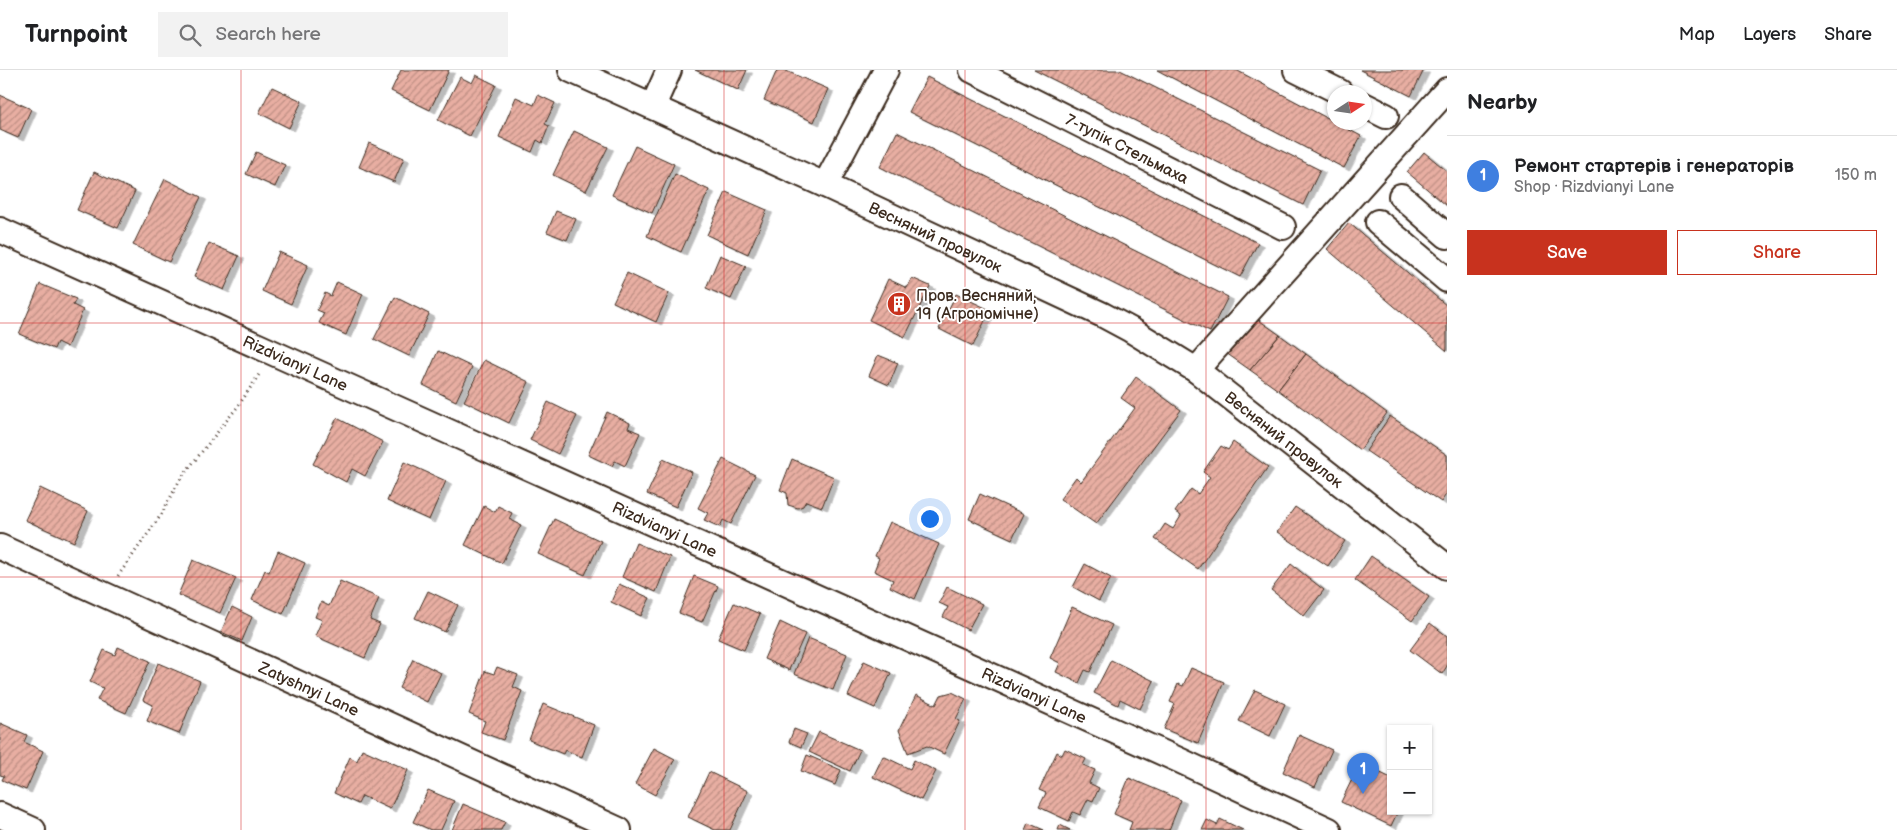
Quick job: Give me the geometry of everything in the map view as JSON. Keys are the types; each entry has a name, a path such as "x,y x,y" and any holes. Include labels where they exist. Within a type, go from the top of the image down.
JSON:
{"street":[{"name":"Весняний провулок","path":"571,70 825,185 1103,315 1145,338 1196,370 1447,567"},
{"path":"653,106 669,70"},
{"path":"825,185 886,70"},
{"name":"7-тупік Стельмаха","path":"972,70 1283,228"},
{"path":"1296,70 1327,86"},
{"path":"1196,370 1447,90"},
{"path":"1372,109 1386,116"},
{"path":"1401,196 1447,236"},
{"path":"1378,222 1447,280"},
{"name":"Rizdvianyi Lane","path":"0,230 1181,761 1329,830"},
{"name":"Zatyshnyi Lane","path":"0,547 619,830"},
{"path":"0,815 33,830"}],"path":[{"path":"107,595 129,558 161,515 181,478 239,405 273,353"}],"building":[{"path":"401,70 449,70 430,110 391,91"},
{"path":"695,70 747,70 738,90"},
{"path":"777,70 784,70 828,89 814,122 764,100"},
{"path":"1034,70 1120,70 1320,170 1303,205"},
{"path":"1157,70 1236,70 1327,118 1327,130 1350,130 1361,136 1344,168"},
{"path":"1360,70 1424,70 1411,96"},
{"path":"476,75 496,85 470,136 438,120 460,77 472,83"},
{"path":"927,77 1258,243 1240,277 909,112"},
{"path":"272,87 302,101 289,128 259,113"},
{"path":"0,95 31,109 18,138 0,130"},
{"path":"538,95 555,103 545,124 549,126 542,143 537,140 532,152 499,137 516,97 534,105"},
{"path":"574,131 608,147 586,191 553,175"},
{"path":"897,132 1228,297 1210,332 880,167"},
{"path":"369,143 404,158 394,182 359,167"},
{"path":"635,146 674,164 652,213 612,195"},
{"path":"256,152 285,165 275,187 246,174"},
{"path":"1424,152 1447,171 1447,206 1407,172"},
{"path":"94,172 135,191 118,228 77,210"},
{"path":"675,174 709,190 681,252 647,236"},
{"path":"165,179 201,197 169,262 133,245"},
{"path":"726,192 767,210 748,254 707,235"},
{"path":"556,211 576,219 567,240 547,232"},
{"path":"1349,223 1447,306 1447,351 1327,249"},
{"path":"209,243 239,256 224,290 194,277"},
{"path":"279,252 308,265 291,304 262,291"},
{"path":"720,255 746,266 731,299 706,288"},
{"path":"627,273 669,293 656,322 613,302"},
{"name":"Пров. Весняний, 19 (Агрономічне)","path":"912,278 930,286 905,337 869,320 888,279 907,288"},
{"path":"337,282 363,294 346,335 319,323 324,313 317,310 325,293 331,296"},
{"path":"40,284 76,299 73,305 83,310 67,347 57,342 54,349 19,334"},
{"path":"956,294 990,310 973,346 939,329"},
{"path":"395,297 429,314 409,356 374,339"},
{"path":"1253,316 1280,335 1250,370 1226,353"},
{"path":"1280,335 1306,354 1278,390 1250,370"},
{"path":"438,351 472,367 456,401 423,385"},
{"path":"1306,354 1387,413 1360,450 1278,390"},
{"path":"878,355 898,363 889,385 869,376"},
{"path":"484,360 529,382 509,423 464,401"},
{"path":"1136,377 1181,410 1096,524 1060,499 1076,477 1081,482 1135,408 1121,398"},
{"path":"548,402 577,416 558,454 530,440"},
{"path":"607,412 630,423 628,428 640,433 625,466 615,461 612,466 588,455"},
{"path":"1390,416 1447,455 1447,493 1441,502 1366,451"},
{"path":"337,418 383,442 365,476 352,469 346,482 313,464"},
{"path":"1233,442 1268,467 1198,569 1155,539 1165,524 1173,529 1181,516 1175,512 1191,489 1198,494 1210,477 1203,472 1221,446 1228,450"},
{"path":"663,459 692,472 676,507 647,494"},
{"path":"723,459 755,475 731,524 723,520 720,527 704,520 708,513 698,508"},
{"path":"792,459 834,477 822,507 806,501 803,506 798,508 788,505 787,493 780,490"},
{"path":"404,462 446,481 429,520 387,501"},
{"path":"40,488 88,511 74,542 25,520"},
{"path":"980,494 1024,514 1012,539 969,519"},
{"path":"484,506 495,512 498,506 512,513 509,519 521,525 502,563 465,545"},
{"path":"1295,507 1345,541 1328,566 1277,532"},
{"path":"554,519 601,541 585,575 538,554"},
{"path":"890,522 939,544 915,599 890,587 893,580 874,571 879,558 875,556"},
{"path":"636,543 670,557 656,592 622,577"},
{"path":"278,551 305,563 283,614 252,600 265,570 269,572"},
{"path":"1371,556 1429,597 1412,621 1355,580"},
{"path":"193,560 236,578 220,613 178,595"},
{"path":"1085,564 1111,578 1099,601 1073,587"},
{"path":"1291,564 1324,590 1304,616 1271,590"},
{"path":"694,576 718,586 702,622 679,613"},
{"path":"340,581 379,598 370,620 380,624 365,658 315,636 322,620 315,617 321,602 329,606"},
{"path":"619,584 650,598 641,616 611,602"},
{"path":"947,587 982,604 968,630 943,617 948,607 939,603"},
{"path":"428,591 458,605 445,632 415,618"},
{"path":"734,603 760,614 744,650 718,639"},
{"path":"232,607 252,617 242,641 221,632"},
{"path":"1072,607 1112,625 1090,672 1085,670 1079,683 1056,672 1060,663 1050,658"},
{"path":"780,622 805,634 789,670 764,659"},
{"path":"1430,623 1447,636 1447,666 1442,674 1410,650"},
{"path":"808,638 847,654 833,690 794,674"},
{"path":"118,647 150,661 126,713 97,700 103,688 90,682 104,650 115,655"},
{"path":"413,659 441,673 427,702 399,688"},
{"path":"1111,660 1154,681 1140,709 1120,699 1118,705 1094,693"},
{"path":"864,661 891,673 875,708 848,696"},
{"path":"158,663 200,681 179,734 147,721 153,705 143,700"},
{"path":"497,667 518,675 513,687 522,691 503,740 481,732 485,721 469,714 485,671 494,674"},
{"path":"1191,668 1224,682 1198,743 1164,729 1175,704 1170,702 1178,684 1183,686"},
{"path":"1255,690 1285,704 1270,736 1239,721"},
{"path":"952,692 966,699 956,719 960,721 944,754 927,746 908,753 899,730 916,695 936,705 941,695"},
{"path":"543,704 594,725 582,757 565,750 563,754 529,740"},
{"path":"0,723 27,735 24,742 43,751 26,790 2,780 4,776 0,775"},
{"path":"794,729 807,734 801,747 789,742"},
{"path":"819,732 860,750 850,771 809,752"},
{"path":"1299,735 1332,750 1315,787 1283,772"},
{"path":"654,748 675,759 655,795 635,784"},
{"path":"362,749 408,770 390,809 362,796 358,804 334,793 350,757 357,761"},
{"path":"1065,749 1086,759 1083,765 1095,770 1089,783 1099,788 1093,801 1088,799 1080,815 1073,812 1069,821 1039,807 1046,793 1039,790 1057,752 1062,755"},
{"path":"807,755 841,770 835,785 801,771"},
{"path":"883,756 910,769 914,760 936,771 921,800 873,777"},
{"path":"1360,763 1387,776 1387,815 1396,815 1391,826 1341,802"},
{"path":"709,772 748,791 730,830 715,830 688,817"},
{"path":"1129,778 1181,800 1169,830 1129,830 1132,822 1114,814"},
{"path":"428,790 454,801 441,830 431,830 413,822"},
{"path":"463,804 505,822 501,830 452,830"},
{"path":"1220,819 1243,830 1202,830 1207,820 1217,825"},
{"path":"1028,823 1044,830 1025,830"},
{"path":"1060,825 1070,830 1058,830"}],"place":[{"name":"Пров. Весняний, 19 (Агрономічне)","path":"899,304"},
{"name":"Ремонт стартерів і генераторів","path":"1363,794"}]}
